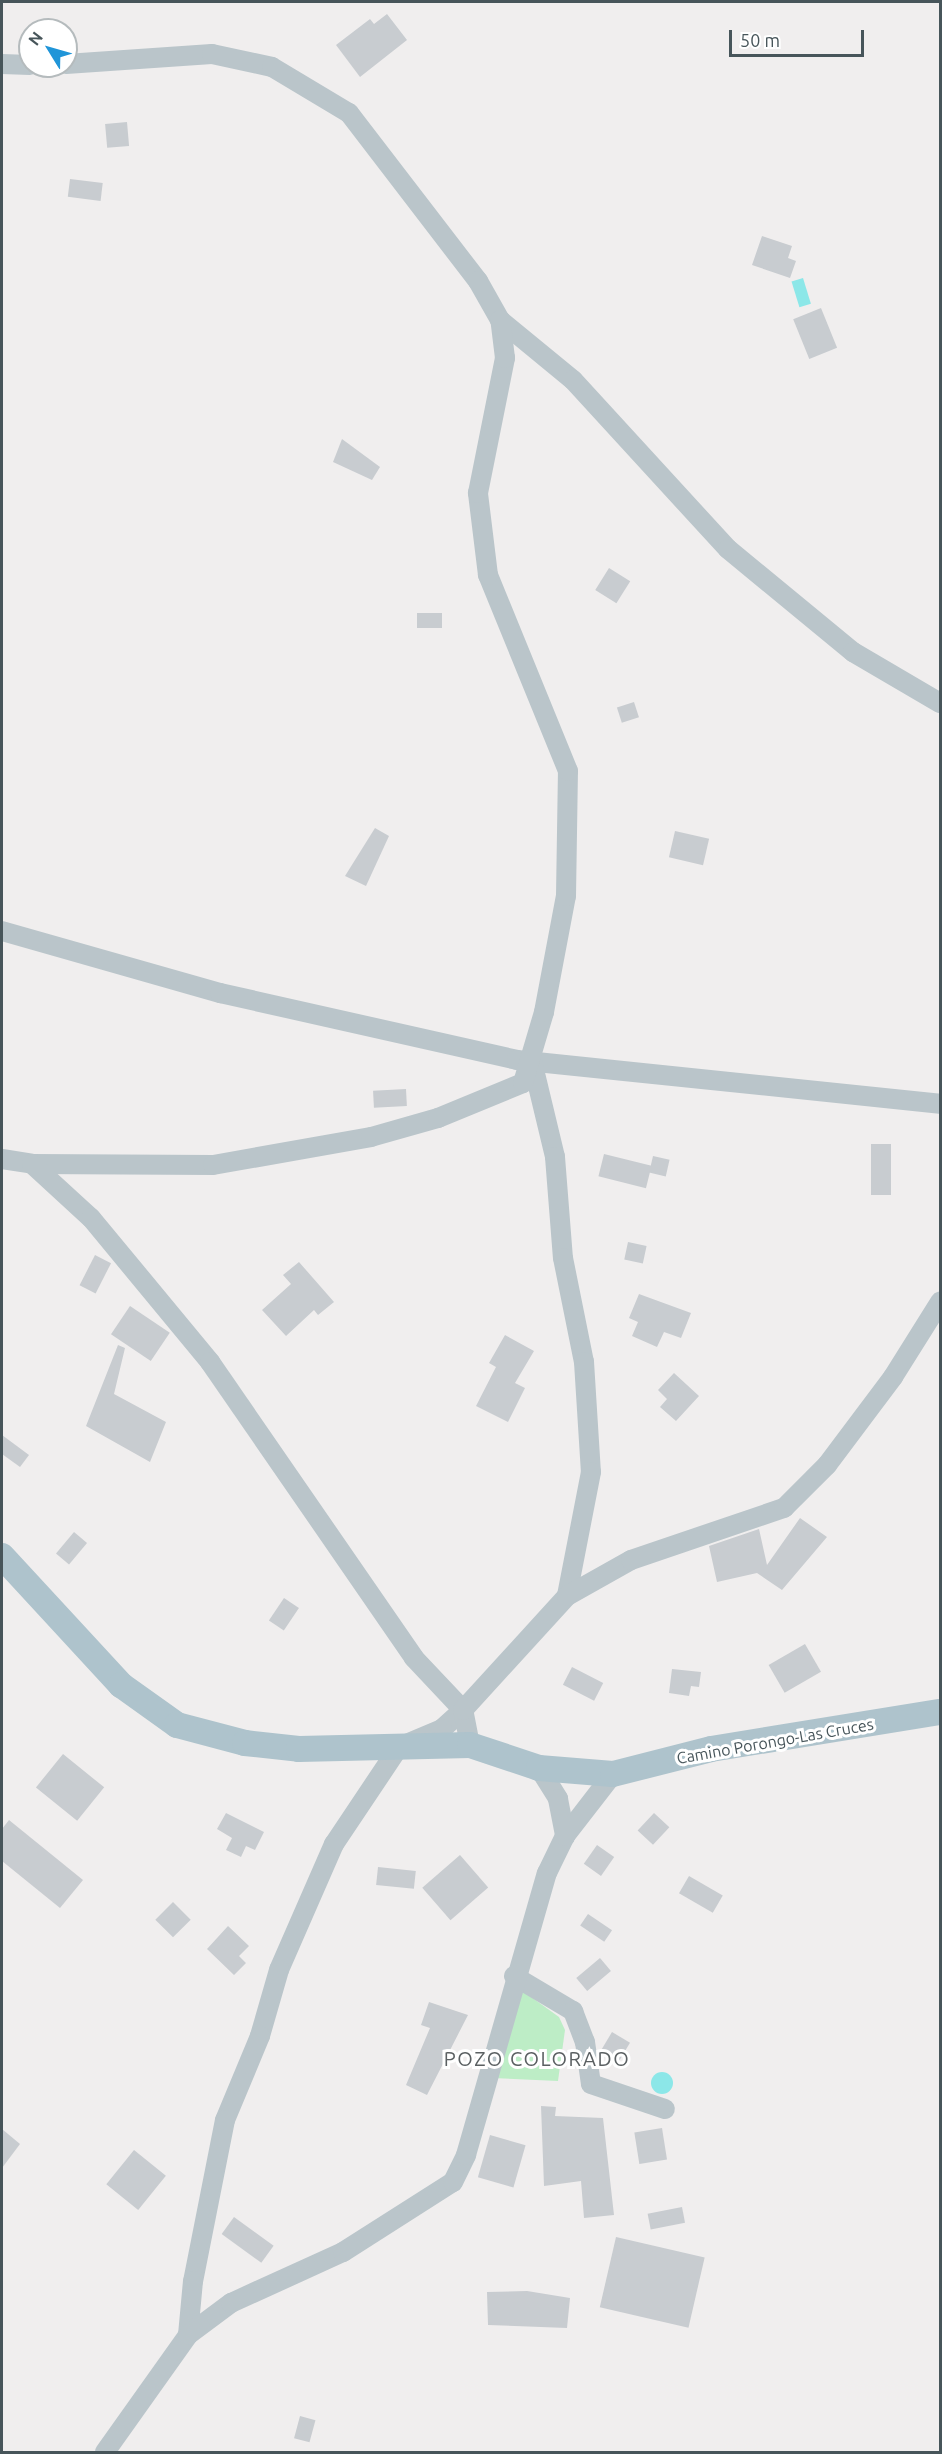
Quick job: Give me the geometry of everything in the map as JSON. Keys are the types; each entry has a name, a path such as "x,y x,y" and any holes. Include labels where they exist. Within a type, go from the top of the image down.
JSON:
{"main road":[{"name":"Camino Porongo-Las Cruces","path":"2,1556 120,1684 177,1725 299,1749 470,1745 539,1768 613,1774 711,1749 940,1712"}],"street":[{"path":"78,63 212,54 272,67 349,113 478,281 500,320 573,380 728,549 853,652 940,703"},
{"path":"2,64 18,65"},
{"path":"2,1159 32,1164 213,1165 371,1137 438,1118 523,1083 532,1061 566,896 568,771 488,575 478,493 505,358 500,320"},
{"path":"2,931 231,996 397,1036 532,1061 827,1096 940,1104"},
{"path":"532,1061 555,1157 563,1258 585,1384 591,1472 567,1596"},
{"path":"32,1164 91,1218 210,1362 414,1658 463,1710 470,1745"},
{"path":"188,2335 193,2281 225,2120 260,2036 279,1970 334,1844 399,1747 442,1730 567,1596 631,1560 784,1508 840,1448 940,1302"},
{"path":"539,1768 558,1800 565,1836"},
{"path":"105,2452 188,2335 231,2303 343,2252 453,2182 466,2155 514,1976 547,1873 565,1836 613,1774"},
{"path":"514,1976 573,2011 585,2042 591,2084 665,2109"}],"green space":[{"path":"520,1989 559,2017 565,2030 558,2081 492,2078"}],"water":[{"path":"803,278 811,304 799,307 792,282"},
{"path":"662,2072 670,2075 673,2083 670,2091 662,2094 654,2091 651,2083 654,2075"}],"building":[{"path":"387,14 407,40 360,77 336,45 370,19 374,24"},
{"path":"127,122 129,146 107,148 105,124"},
{"path":"70,179 103,183 101,201 68,197"},
{"path":"762,236 792,246 788,258 796,261 790,278 752,265"},
{"path":"821,308 837,348 809,359 793,319"},
{"path":"342,439 380,467 372,480 333,462"},
{"path":"609,568 630,581 616,603 595,590"},
{"path":"417,613 442,613 442,628 417,628"},
{"path":"634,702 639,717 622,723 617,708"},
{"path":"375,828 389,836 366,886 345,876"},
{"path":"675,831 709,839 703,865 669,857"},
{"path":"406,1089 407,1106 374,1108 373,1091"},
{"path":"871,1144 891,1144 891,1195 871,1195"},
{"path":"604,1154 652,1166 646,1188 598,1176"},
{"path":"653,1156 670,1160 666,1176 649,1173"},
{"path":"628,1242 647,1246 643,1264 624,1260"},
{"path":"95,1255 111,1263 96,1293 80,1285"},
{"path":"299,1262 334,1302 318,1315 314,1310 286,1336 262,1310 291,1284 283,1275"},
{"path":"639,1294 691,1313 681,1338 664,1332 657,1347 632,1336 638,1322 629,1318"},
{"path":"130,1306 170,1333 151,1361 111,1334"},
{"path":"505,1335 534,1351 515,1383 525,1388 508,1422 476,1406 496,1367 489,1363"},
{"path":"118,1345 125,1348 114,1394 166,1422 150,1462 86,1426"},
{"path":"674,1373 699,1396 676,1421 660,1407 667,1399 658,1390"},
{"path":"2,1435 29,1455 20,1467 2,1454"},
{"path":"800,1518 827,1537 782,1590 757,1573 717,1582 709,1546 759,1529 767,1565"},
{"path":"74,1532 87,1543 69,1564 56,1553"},
{"path":"284,1598 299,1608 284,1630 269,1620"},
{"path":"805,1644 821,1672 785,1693 769,1665"},
{"path":"572,1667 603,1683 594,1701 563,1685"},
{"path":"672,1669 701,1672 699,1687 691,1686 689,1696 669,1693"},
{"path":"63,1754 104,1787 77,1821 36,1787"},
{"path":"226,1813 264,1832 255,1850 246,1846 241,1857 226,1850 232,1838 217,1829"},
{"path":"654,1813 669,1827 653,1845 638,1831"},
{"path":"9,1820 83,1880 60,1908 2,1861 2,1829"},
{"path":"597,1845 614,1857 601,1876 584,1864"},
{"path":"460,1855 488,1887 450,1920 422,1888"},
{"path":"378,1867 416,1871 414,1889 376,1885"},
{"path":"689,1876 723,1896 713,1913 679,1893"},
{"path":"173,1902 191,1920 173,1937 155,1920"},
{"path":"588,1914 612,1930 604,1942 580,1926"},
{"path":"228,1926 249,1946 239,1956 246,1963 234,1975 207,1949"},
{"path":"600,1958 611,1971 587,1991 576,1978"},
{"path":"429,2002 468,2015 427,2095 406,2085 430,2028 421,2025"},
{"path":"612,2032 630,2043 620,2060 602,2049"},
{"path":"541,2106 556,2107 555,2116 603,2118 614,2215 584,2218 581,2181 544,2186"},
{"path":"662,2128 667,2160 639,2164 634,2132"},
{"path":"2,2129 20,2144 2,2168"},
{"path":"490,2135 526,2145 513,2187 478,2177"},
{"path":"134,2150 166,2176 138,2210 106,2184"},
{"path":"682,2207 685,2223 651,2229 648,2214"},
{"path":"234,2217 274,2246 261,2263 222,2234"},
{"path":"616,2237 705,2257 688,2328 600,2307"},
{"path":"527,2291 570,2298 567,2328 488,2325 487,2292"},
{"path":"300,2416 315,2420 310,2442 294,2438"}],"district":[{"name":"POZO COLORADO","path":"537,2058"}]}
